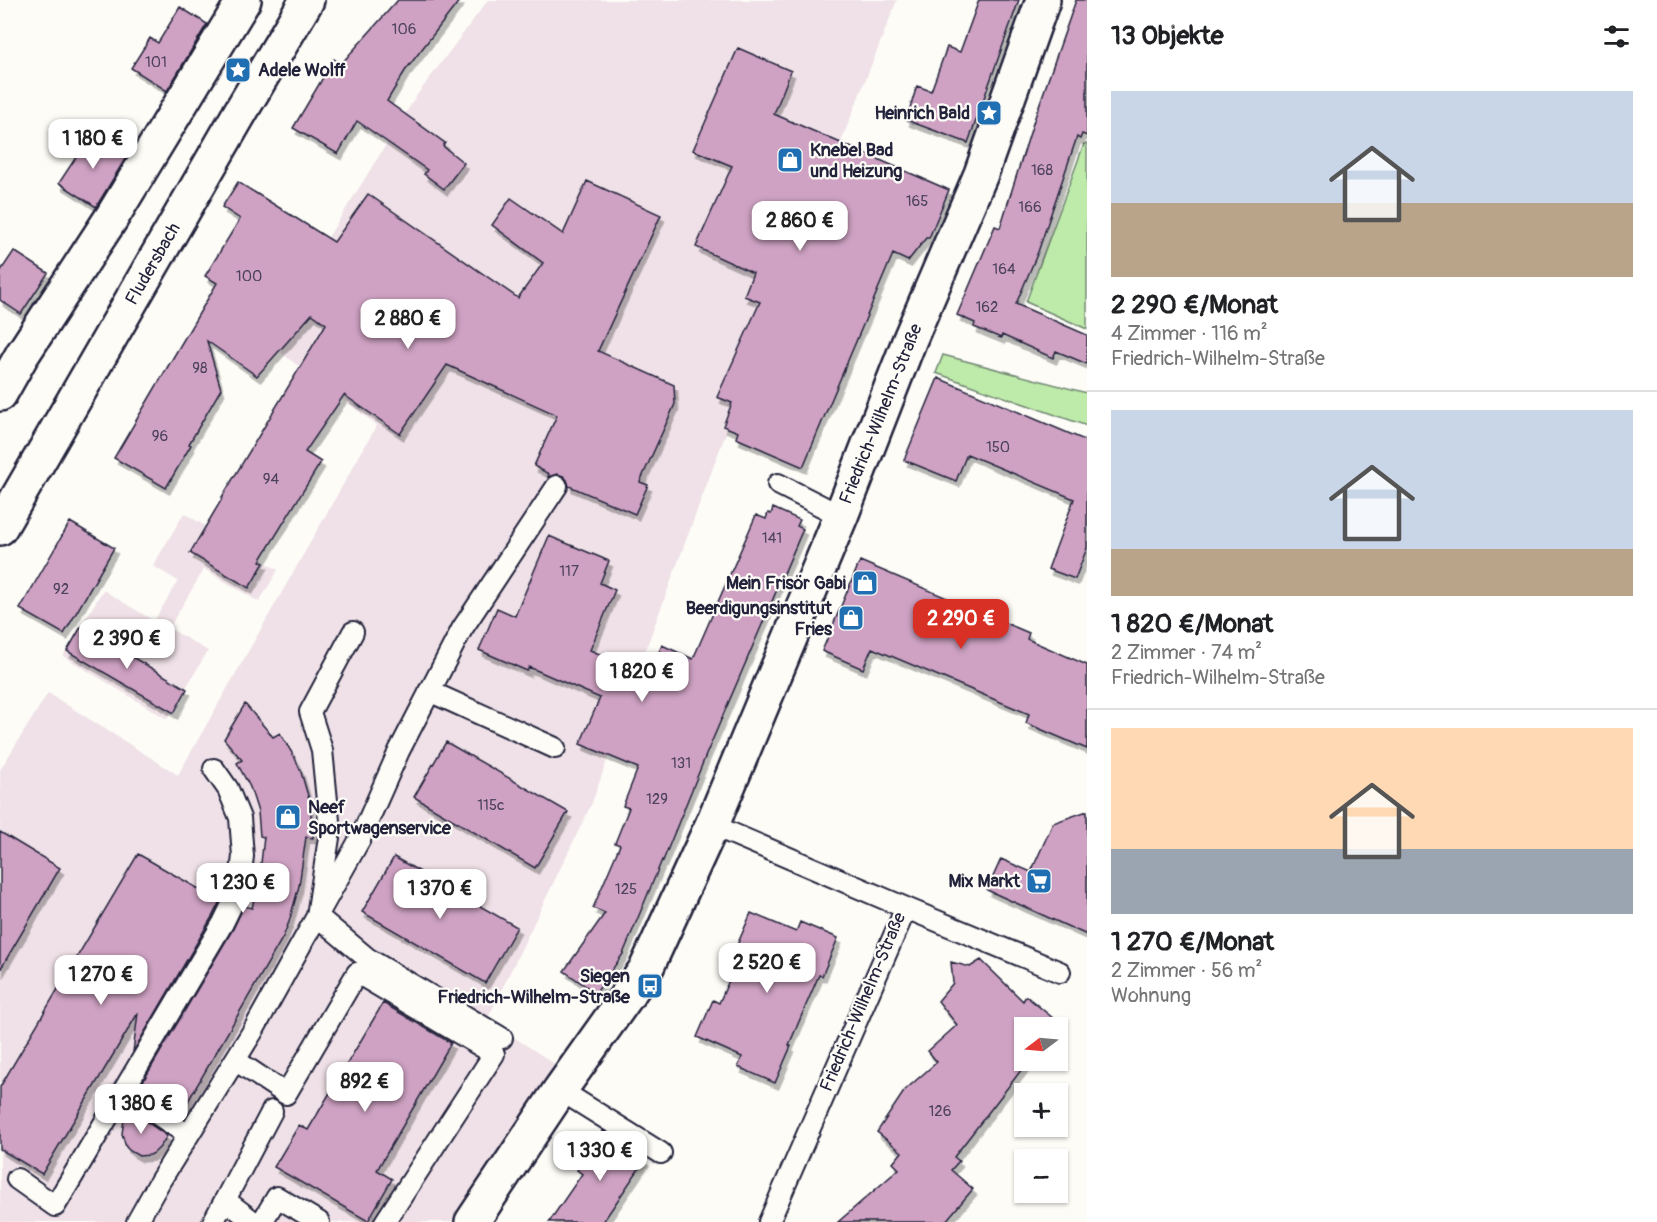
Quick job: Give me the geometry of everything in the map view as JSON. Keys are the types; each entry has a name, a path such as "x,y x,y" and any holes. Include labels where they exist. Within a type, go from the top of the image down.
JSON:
{"street":[{"path":"0,394 22,355 112,217 244,0"},
{"name":"Fludersbach","path":"0,528 307,0"},
{"name":"Friedrich-Wilhelm-Straße","path":"472,1222 560,1090 646,969 712,825 841,516 910,339 981,174 1043,0"}],"lane":[{"path":"778,484 841,516"},
{"path":"137,1222 253,1031 360,838 399,751 462,629 557,486"},
{"path":"317,916 330,831 322,750 310,712 353,632"},
{"path":"429,691 555,748"},
{"path":"17,1179 55,1206 223,923 239,890 243,856 240,818 228,789 214,769"},
{"name":"Friedrich-Wilhelm-Straße","path":"712,825 906,908 769,1222"},
{"path":"906,908 1060,972"},
{"path":"317,916 367,958 502,1038"},
{"path":"235,1060 286,1094 357,973 494,1054 386,1222"},
{"path":"560,1090 661,1153"},
{"path":"124,1092 188,1136"},
{"path":"213,1222 272,1111"},
{"path":"262,1222 277,1197 319,1222"},
{"path":"225,1200 254,1222"}],"shaded area":[{"path":"488,0 897,0 721,446 592,803 487,1020 555,1064 451,1222 0,1222 0,770 48,693 178,775 377,425 264,340 417,95"},
{"path":"184,513 278,570 259,602 204,569 169,628 208,651 167,719 63,656 103,590 154,621 178,581 153,566"}],"green space":[{"path":"1084,144 1087,144 1087,329 1026,302"},
{"path":"943,355 1087,393 1087,426 936,373"}],"building":[{"path":"398,0 460,0 405,71 387,101 445,143 443,146 464,163 444,189 424,174 427,170 357,121 338,154 293,128 334,59 341,64"},
{"path":"979,0 1019,0 968,143 906,120 917,86 931,91 947,47 960,52"},
{"path":"1076,0 1087,0 1087,136 1082,134 1080,139 1077,137 1038,252 1016,304 1087,335 1087,364 1056,351 1053,358 1002,335 1001,338 974,327 975,323 957,315 995,226 1000,228 1034,120"},
{"path":"180,7 207,24 167,91 131,68 150,38 158,43"},
{"path":"738,48 791,71 774,114 949,190 929,238 926,238 908,261 893,254 803,467 736,438 738,432 723,426 732,403 717,397 760,302 744,296 753,273 696,247 732,166 693,150"},
{"path":"92,133 127,156 96,207 59,183"},
{"path":"587,181 661,215 598,351 674,385 675,404 640,482 648,485 635,514 569,486 563,476 557,474 548,477 549,474 534,466 557,415 447,365 400,434 344,395 305,452 321,462 260,561 264,563 249,588 190,553 326,324 312,314 257,376 207,341 221,389 166,488 114,458 217,283 205,276 240,219 222,207 238,182 334,242 368,194 518,298 543,263 492,225 511,198 563,234"},
{"path":"14,251 48,273 21,314 0,300 0,272"},
{"path":"938,378 1087,441 1087,548 1075,579 1048,569 1074,499 967,454 956,481 904,460"},
{"path":"773,508 800,520 797,526 803,529 623,954 596,993 564,971 605,913 593,908 620,845 615,843 629,808 623,806 638,768 580,744 600,698 529,667 527,671 479,650 497,608 515,616 549,536 609,561 600,583 615,590 590,650 649,675 662,645 693,659 756,515 766,519"},
{"path":"70,522 114,548 64,634 20,609"},
{"path":"860,561 1029,633 1027,639 1087,665 1087,749 1026,723 1029,714 872,648 863,669 822,651"},
{"path":"81,627 187,689 174,713 67,651"},
{"path":"245,704 273,737 280,733 295,758 309,799 313,838 306,837 299,886 283,937 180,1115 139,1088 233,929 244,906 252,908 260,872 264,837 260,836 258,812 250,787 237,763 242,760 224,739"},
{"path":"446,742 568,812 535,868 414,797"},
{"name":"Mix Markt","path":"1087,811 1087,935 987,890 1001,859 1031,872 1053,823"},
{"path":"0,832 60,868 0,970"},
{"path":"138,854 211,896 221,899 133,1052 138,1013 42,1174 0,1149 0,1087"},
{"path":"394,857 517,927 485,983 362,912"},
{"path":"751,913 796,932 800,922 838,938 822,976 819,975 775,1083 738,1067 742,1057 697,1037 713,1000 719,1003 741,953 735,950"},
{"path":"981,960 1023,1001 1026,996 1052,1017 1014,1017 1014,1071 1020,1071 954,1157 959,1161 951,1170 973,1189 945,1222 838,1222 899,1169 893,1163 902,1152 877,1132 905,1090 937,1062 928,1051 957,1025 938,1001 953,983 951,962 970,967"},
{"path":"383,1003 451,1043 377,1170 392,1179 368,1221 274,1167 299,1125 308,1130"},
{"path":"127,1108 167,1136 154,1153 139,1156 126,1147 122,1134"},
{"path":"603,1131 645,1160 603,1222 549,1222 582,1174 577,1170"}],"place":[{"name":"Adele Wolff","path":"238,70"},
{"name":"Heinrich Bald","path":"989,113"},
{"name":"Knebel Bad und Heizung","path":"790,160"},
{"name":"Mein Frisör Gabi","path":"865,583"},
{"name":"Beerdigungsinstitut Fries","path":"851,618"},
{"name":"Neef Sportwagenservice","path":"288,817"},
{"name":"Mix Markt","path":"1039,881"},
{"name":"Siegen Friedrich-Wilhelm-Straße","path":"650,986"}]}
